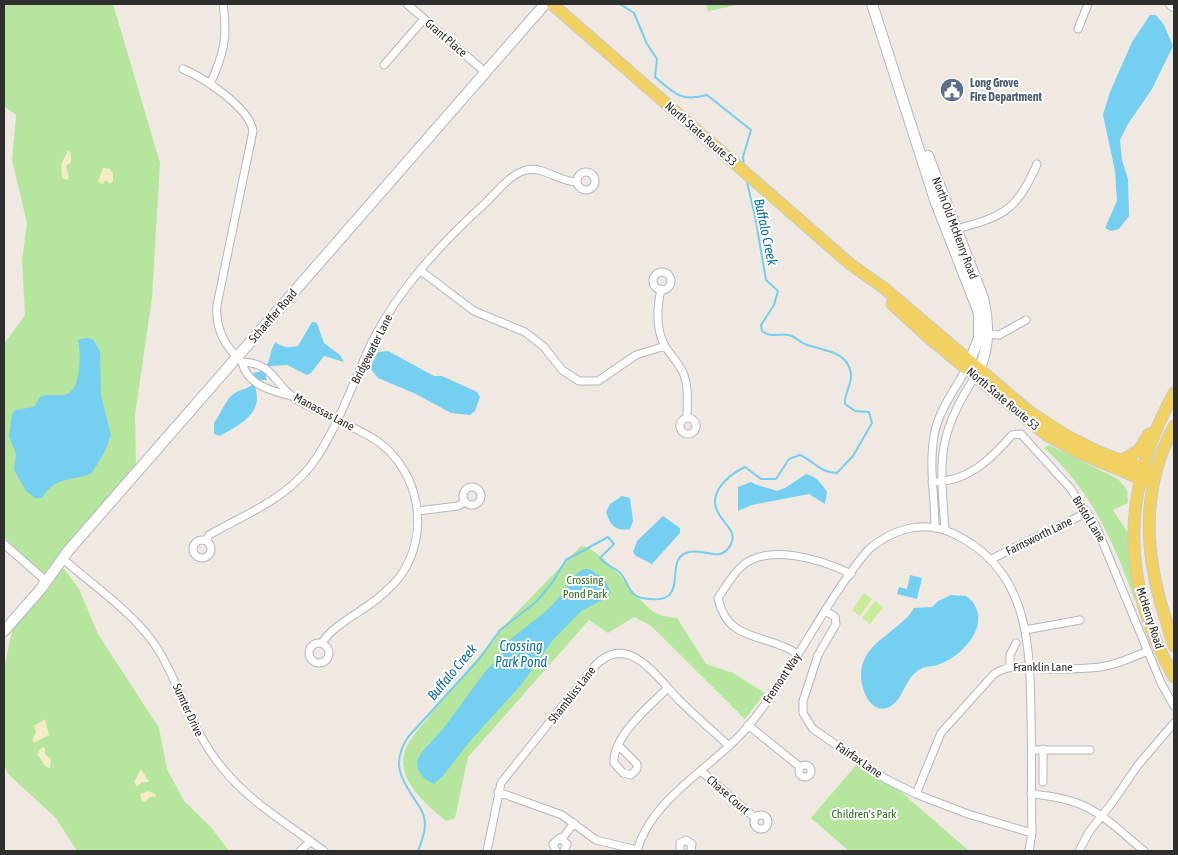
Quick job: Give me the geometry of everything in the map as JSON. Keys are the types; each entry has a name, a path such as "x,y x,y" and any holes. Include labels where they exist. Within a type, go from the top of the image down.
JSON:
{"main road":[{"name":"North State Route 53","path":"552,4 850,264 884,288 1045,434 1077,452 1121,466 1142,468 1155,479"},
{"path":"1136,497 1121,466 1139,450 1174,393"},
{"name":"McHenry Road","path":"1156,425 1139,480 1134,528 1138,578 1144,606 1160,650 1174,677"},
{"name":"McHenry Road","path":"1174,426 1155,479 1148,528 1154,584 1174,646"},
{"name":"North State Route 53","path":"1121,466 1139,480 1155,479"}],"street":[{"path":"210,84 224,52 227,28 223,4"},
{"name":"Grant Place","path":"407,4 485,72"},
{"name":"Schaeffer Road","path":"4,631 63,559 240,359 545,4"},
{"name":"North Old McHenry Road","path":"872,4 951,231 983,298 988,322 983,334 984,360 973,369"},
{"path":"1078,29 1088,4"},
{"path":"384,65 424,19"},
{"path":"183,70 202,77 245,115 253,131 216,312 223,340 240,359 245,373 251,380 264,388 292,396"},
{"path":"951,231 987,221 1009,209 1027,188 1037,164"},
{"name":"Bridgewater Lane","path":"206,541 209,535 268,504 288,489 309,468 336,419 381,326 447,238 518,173 539,170 570,182 577,182"},
{"path":"421,271 474,310 525,332 544,348 562,370 579,381 598,380 636,355 665,346"},
{"path":"661,289 657,312 658,324 665,346 680,367 687,384 688,418"},
{"path":"983,334 999,335 1026,320"},
{"name":"Manassas Lane","path":"240,359 262,366 274,375 292,396 379,442 393,455 412,484 418,511 414,548 401,576 375,601 328,635 322,644"},
{"path":"935,528 932,482 935,431 943,408 973,369"},
{"path":"945,530 941,482 945,436 973,369"},
{"path":"264,388 274,375"},
{"path":"935,431 945,436"},
{"name":"Bristol Lane","path":"941,482 972,473 990,460 1012,435 1018,434 1052,467 1086,512 1105,545 1161,683 1174,706"},
{"path":"932,482 941,482"},
{"path":"418,511 458,506 465,502"},
{"name":"Farnsworth Lane","path":"992,560 1029,540 1054,531 1086,512"},
{"name":"Fremont Way","path":"637,851 642,836 651,820 672,797 702,772 748,725 868,550 880,539 905,528 945,530 972,542 992,560 1008,582 1015,596 1025,630 1031,668 1032,832 1029,851"},
{"path":"4,544 46,581"},
{"path":"798,654 781,644 736,630 725,618 718,598 741,566 755,558 764,556 801,556 832,565 851,574"},
{"name":"Sumter Drive","path":"63,559 146,634 168,668 197,733 224,771 251,796 324,851"},
{"name":"Fairfax Lane","path":"826,611 835,617 836,624 818,654 803,701 802,713 813,729 886,779 916,794 968,814 1032,832"},
{"path":"1025,630 1080,620"},
{"path":"1010,667 1010,655 1016,643"},
{"name":"Franklin Lane","path":"916,794 935,745 948,723 994,674 1002,668 1100,667 1124,661 1148,651"},
{"name":"Shambliss Lane","path":"487,851 498,792 509,770 546,728 601,658 620,652 640,660 729,746"},
{"path":"618,745 634,722 668,688"},
{"path":"1079,851 1089,832 1138,765 1174,723"},
{"path":"748,725 800,767"},
{"path":"1043,749 1043,782"},
{"path":"1032,750 1090,750"},
{"name":"Chase Court","path":"702,772 755,818"},
{"path":"498,792 562,815 596,840 637,851"},
{"path":"1031,794 1072,800 1088,806 1144,851"},
{"path":"556,851 552,846 554,842 562,838 574,823"},
{"path":"562,838 567,844 564,851"},
{"path":"680,851 678,845 684,840 690,842 693,850"},
{"path":"300,851 311,841"}],"green space":[{"path":"4,4 113,4 160,163 152,297 135,415 136,467 54,560 65,570 79,589 98,634 159,728 167,769 184,801 210,826 229,851 77,851 56,818 8,774 4,765 4,669 13,626 51,582 4,537 4,344 25,315 22,260 27,223 12,160 16,115 4,106"},
{"path":"706,4 742,4 708,11"},
{"path":"1049,445 1118,479 1127,490 1128,503 1113,510 1128,533 1130,569 1137,599 1135,601 1110,538 1099,518 1075,481 1044,448"},
{"name":"Crossing Pond Park","path":"581,546 590,549 609,564 654,612 677,618 706,664 733,673 765,693 745,719 650,625 634,617 608,633 589,620 468,757 455,818 446,821 422,799 408,780 404,770 403,759 407,746 416,732 511,618"},
{"path":"864,593 872,599 860,616 852,610"},
{"path":"875,601 883,607 870,624 862,618"},
{"name":"Children's Park","path":"857,764 900,791 969,851 849,851 811,818"}],"sand":[{"path":"68,150 71,153 71,162 66,166 69,177 67,180 62,178 61,165"},
{"path":"103,168 110,169 113,173 113,181 110,184 106,180 103,184 98,182"},
{"path":"45,719 49,735 34,743 32,740 36,732 34,726"},
{"path":"42,747 45,748 45,754 51,759 50,768 46,767 37,754"},
{"path":"141,769 149,782 142,782 137,787 134,782"},
{"path":"149,791 155,794 156,797 150,797 145,802 142,801 140,794"}],"water":[{"path":"1150,15 1156,15 1164,25 1173,46 1152,89 1128,124 1120,140 1122,160 1128,179 1129,216 1119,229 1111,231 1105,228 1117,201 1115,171 1103,115 1110,92 1132,42"},
{"path":"312,322 317,323 324,343 340,355 344,362 324,356 311,373 307,375 287,365 270,366 265,373 267,380 259,380 255,387 257,396 253,411 242,423 220,436 214,434 214,423 231,396 254,383 257,379 253,373 260,372 267,365 276,342 286,347 298,346"},
{"path":"84,338 93,339 100,351 101,396 111,435 105,451 92,473 58,482 42,498 35,498 26,491 14,470 16,454 9,436 12,414 15,410 34,407 40,397 64,395 72,391 79,370 80,353 78,340"},
{"path":"388,351 434,376 442,376 477,392 480,397 475,411 470,415 451,413 416,394 378,378 370,368 378,352"},
{"path":"806,474 818,481 827,492 825,504 809,494 752,505 738,511 738,487 751,482 777,491"},
{"path":"622,496 630,498 633,521 630,529 625,530 614,526 609,521 606,512 610,504"},
{"path":"663,516 680,528 680,533 652,564 636,556 633,552 637,541"},
{"name":"Crossing Park Pond","path":"584,569 593,571 601,576 607,584 610,593 606,598 581,611 553,640 521,685 471,740 442,777 434,784 425,779 418,770 417,761 421,753 443,729 484,673 503,652 502,648 516,634 547,610 574,577"},
{"path":"910,575 922,578 917,599 897,594 899,587 907,589"},
{"path":"951,595 966,596 976,607 978,623 971,639 952,658 937,665 923,668 914,674 899,698 891,706 883,709 876,707 866,696 861,679 863,663 867,655 914,608 932,607 938,601"}],"waterway":[{"name":"Buffalo Creek","path":"620,4 634,13 647,44 657,59 655,77 673,92 684,97 691,98 707,95 751,130 743,157 744,166"},
{"name":"Buffalo Creek","path":"418,851 424,834 425,821 422,810 409,791 402,776 399,762 403,746 408,737 480,658 500,630 536,602 552,583 566,560 608,537 614,544 600,558 622,575 633,594 642,598 658,599 667,596 672,591 679,558 692,551 722,553 731,544 731,531 719,514 715,499 717,492 726,480 745,467 761,479 776,479 789,459 800,455 826,471 837,473 853,456 872,423 869,412 855,411 845,404 851,374 845,360 833,353 805,344 792,336 769,335 762,331 761,325 774,305 778,291 766,280 755,216 746,178"}],"place":[{"name":"Long Grove Fire Department","path":"952,90"}]}
